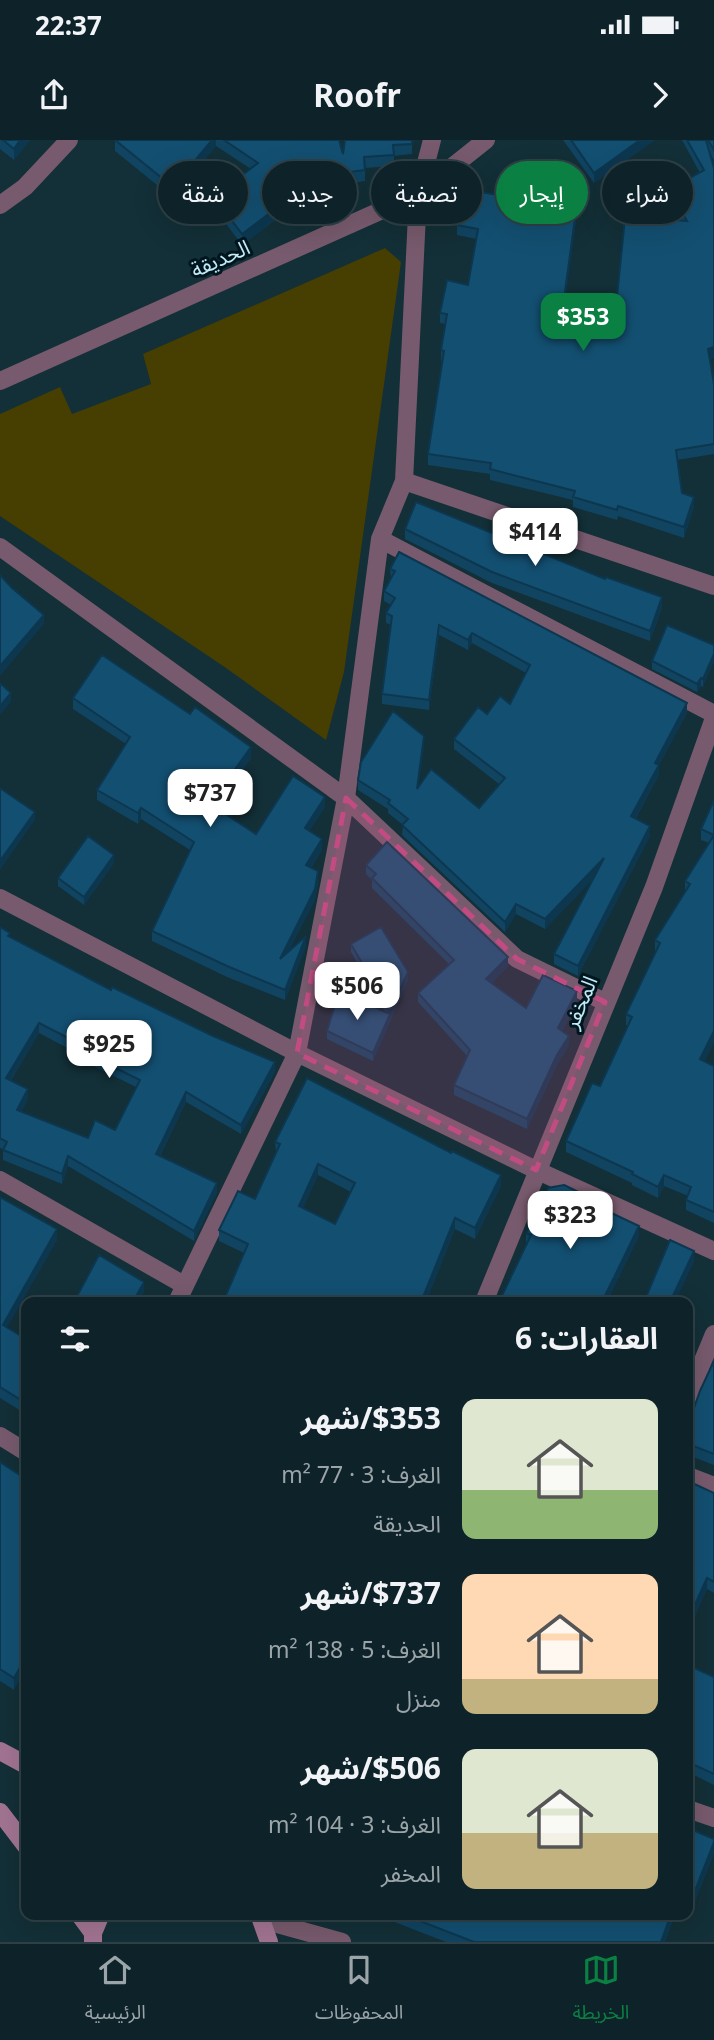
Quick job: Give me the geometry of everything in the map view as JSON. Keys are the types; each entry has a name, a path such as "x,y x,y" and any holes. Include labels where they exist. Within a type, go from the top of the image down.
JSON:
{"main road":[{"path":"0,1751 21,1762"},
{"path":"0,1812 21,1839"},
{"path":"83,1920 93,1937"},
{"path":"93,1937 99,1920"},
{"path":"262,1920 269,1942"}],"street":[{"path":"0,205 25,187 69,140"},
{"path":"427,161 432,140"},
{"name":"الحديقة","path":"460,161 486,140"},
{"name":"الحديقة","path":"0,381 371,215"},
{"path":"179,1297 297,1053 346,798 380,539 404,481 417,224"},
{"path":"404,481 714,586"},
{"path":"380,539 714,716"},
{"path":"0,547 346,798 517,959 605,1002"},
{"name":"المخفر","path":"486,1297 654,887 714,716"},
{"path":"0,898 297,1053 536,1170 714,1251"},
{"path":"0,1180 184,1285"},
{"path":"693,1385 714,1334"},
{"path":"0,1436 21,1449"},
{"path":"693,1478 714,1486"},
{"path":"693,1811 714,1818"},
{"path":"271,1920 342,1942"}],"highlighted area":[{"path":"346,798 517,959 605,1002 536,1170 297,1053"}],"shaded area":[{"path":"385,248 401,262 344,672 326,740 226,668 0,516 0,414 60,387 72,414 151,384 143,354"}],"building":[{"path":"3,140 20,140 14,149"},
{"path":"115,140 212,140 195,161 158,161 158,175"},
{"path":"224,140 339,140 343,154 345,140 412,140 412,144 393,145 394,155 364,157 365,170 357,171 357,161 262,161 262,219 242,234 234,224 248,224 248,171 258,163"},
{"path":"571,140 640,140 611,161 602,161 602,167 594,173"},
{"path":"687,140 706,140 714,168 714,347 708,349 714,384 714,444 676,450 682,493 694,497 684,527 618,506 617,510 573,497 575,491 490,469 491,463 428,454 444,351 441,350 447,314 440,313 447,280 468,285 478,229 457,224 482,224 482,192 496,195 496,224 574,224 564,299 616,307 624,224 693,224 693,176 704,170"},
{"path":"416,502 605,579 606,577 662,597 650,631 492,572 405,529"},
{"path":"399,552 687,703 655,763 659,765 631,816 650,826 578,966 554,954 604,858 545,919 516,904 505,922 402,825 408,819 388,803 390,800 358,780 361,762 393,711 424,736 417,789 431,769 479,808 505,778 454,739 478,707 487,714 500,696 510,704 530,665 472,633 468,640 439,625 429,700 382,694 392,616 386,613 395,598 384,591 395,571 390,569"},
{"path":"0,575 44,615 0,666"},
{"path":"667,625 714,645 714,654 703,679 697,684 652,661"},
{"path":"102,655 190,714 195,707 251,747 210,804 256,834 293,776 325,797 305,828 322,839 306,865 318,871 315,889 280,959 306,936 285,990 152,931 194,842 141,808 138,813 97,790 130,737 73,698"},
{"path":"0,683 11,693 0,706"},
{"path":"0,788 35,812 0,861"},
{"path":"714,800 714,835 701,829"},
{"path":"714,835 714,1031 700,1059 714,1066 714,1212 686,1200 691,1187 664,1175 658,1187 632,1174 633,1172 566,1141 592,1083 600,1086 632,1017 626,1014 660,943 655,940 690,884 685,881"},
{"path":"88,836 114,855 84,897 58,878"},
{"path":"387,842 508,957 486,979 526,1008 543,975 577,991 558,1028 569,1036 557,1055 527,1119 454,1085 470,1050 418,993 454,960 372,878 376,874 366,865"},
{"path":"0,927 10,933 8,936 111,990 112,987 213,1036 275,1062 241,1125 186,1092 156,1154 217,1183 194,1231 68,1156 62,1174 3,1150 7,1142 0,1138","holes":["39,1023 80,1044 77,1049 140,1080 115,1130 95,1120 88,1138 17,1110 28,1089 6,1078"]},
{"path":"381,927 408,972 390,1012 351,944"},
{"path":"339,991 390,1014 373,1053 327,1031"},
{"path":"307,1078 451,1153 452,1151 501,1175 475,1228 455,1218 423,1297 225,1297 248,1244 219,1230 238,1191 255,1199 280,1144 275,1142","holes":["318,1164 355,1183 335,1224 299,1206"]},
{"path":"564,1185 607,1206 605,1210 639,1226 604,1297 501,1297 531,1235 526,1233 548,1188"},
{"path":"0,1197 57,1229 3,1325 21,1336 21,1400 0,1387"},
{"path":"670,1240 694,1251 672,1297 646,1297"},
{"path":"99,1255 144,1282 136,1297 77,1297"},
{"path":"714,1361 714,1454 693,1446 693,1411"},
{"path":"0,1462 20,1475 21,1473 21,1666 14,1678 0,1669"},
{"path":"693,1483 714,1493 714,1582 707,1578 693,1609"},
{"path":"693,1667 714,1677 714,1774 693,1764"},
{"path":"693,1830 714,1839 693,1893"},
{"path":"417,1920 669,1920 661,1942 474,1942"}]}
